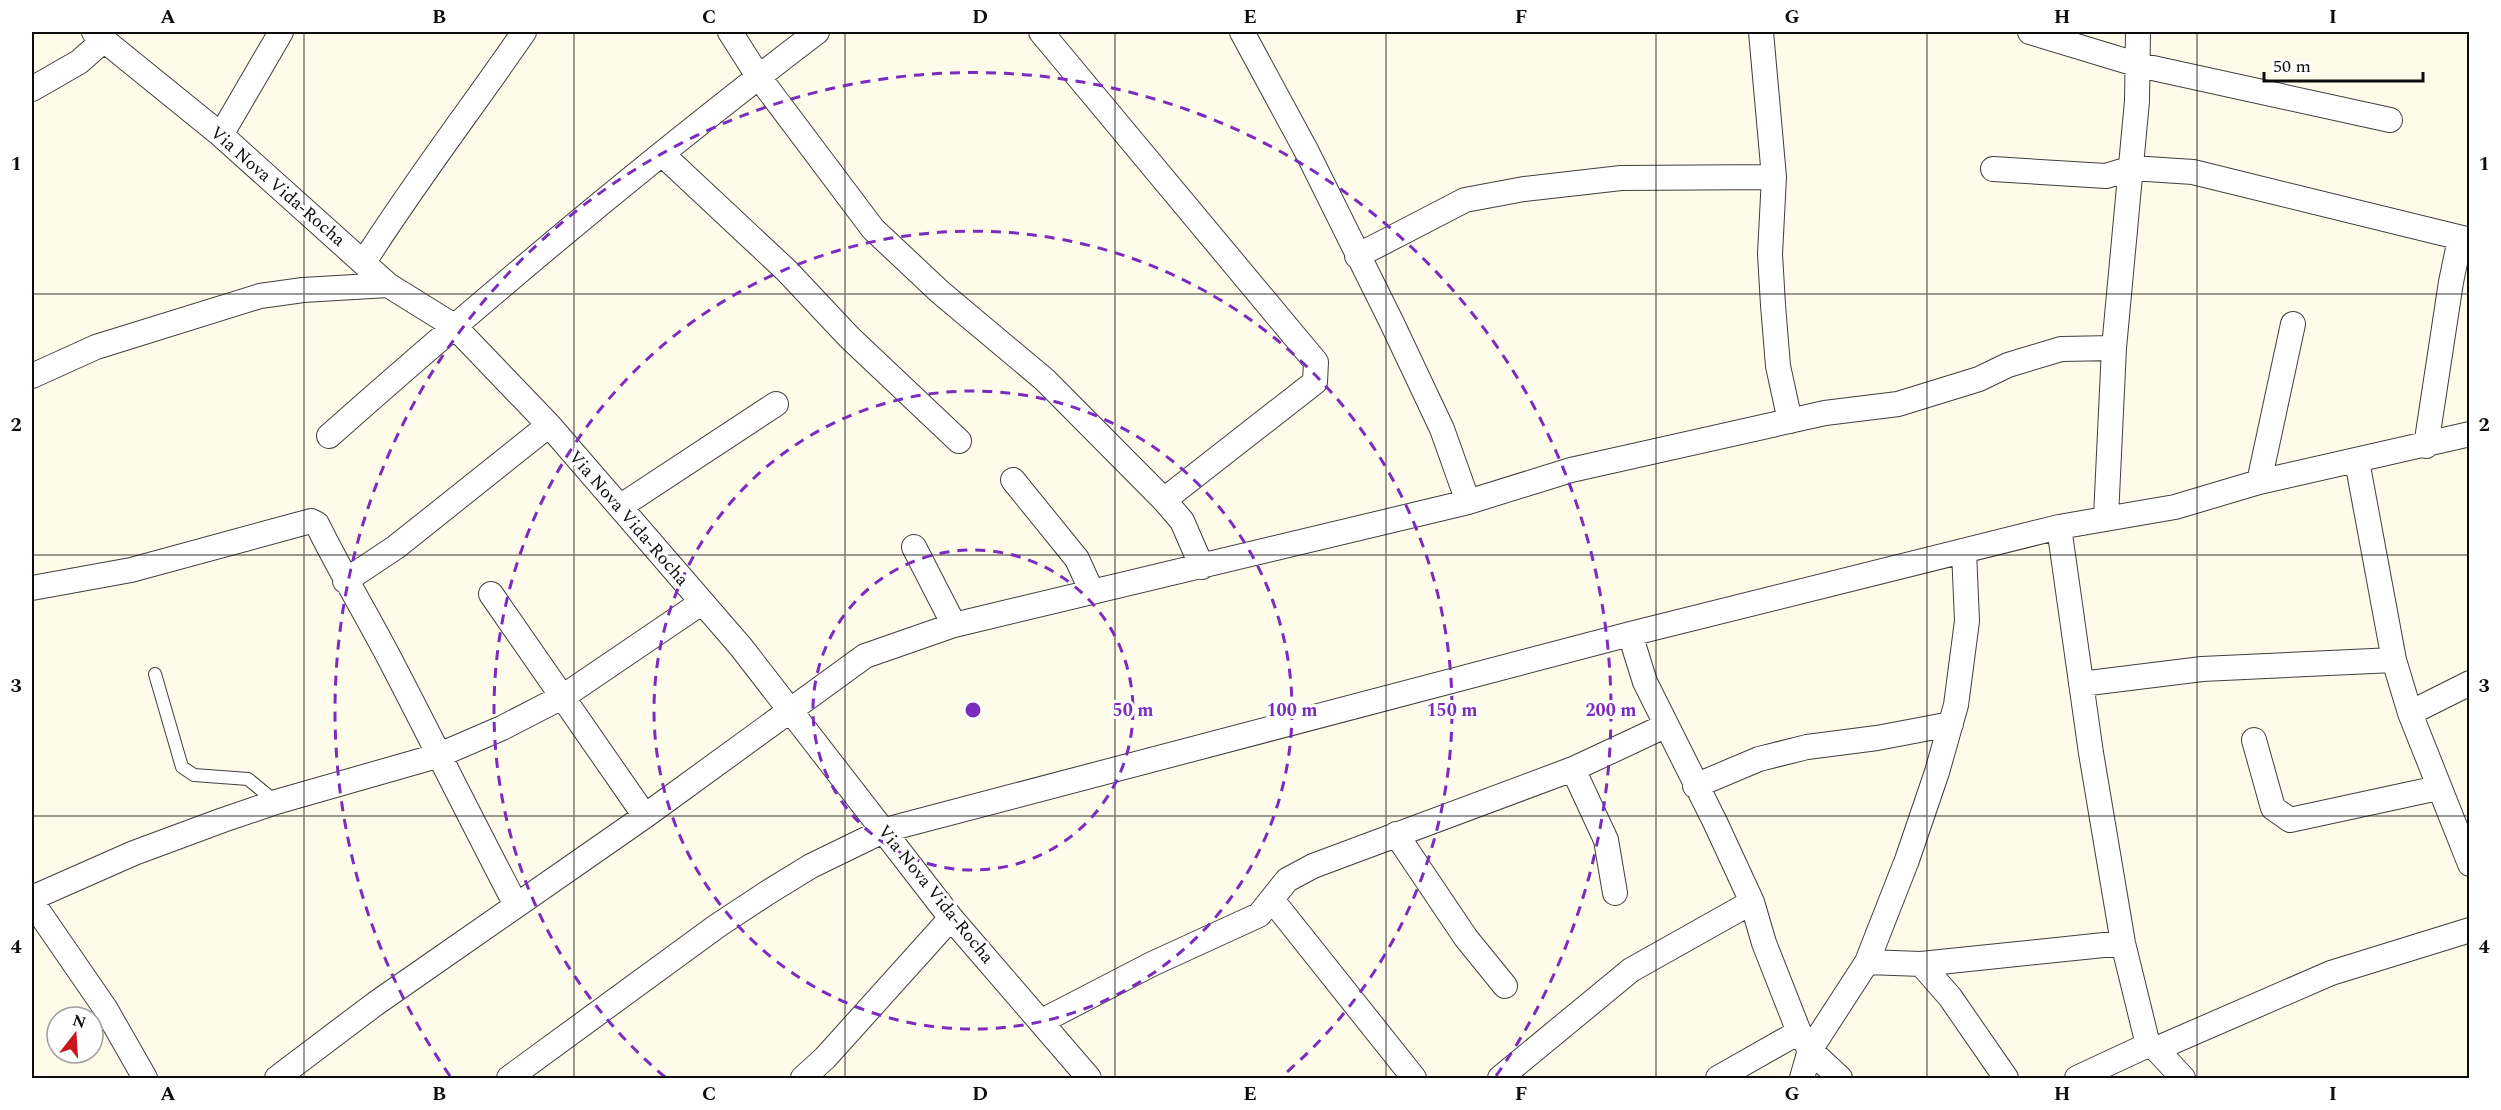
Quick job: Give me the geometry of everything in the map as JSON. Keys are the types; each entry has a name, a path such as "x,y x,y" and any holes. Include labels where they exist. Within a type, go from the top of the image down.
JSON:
{"street":[{"path":"221,135 281,32"},
{"path":"364,262 412,186 453,135 524,32"},
{"path":"730,32 758,76 873,229 917,272 1045,380 1164,500 1182,521 1202,567"},
{"path":"329,436 454,326 758,76 817,32"},
{"path":"1041,32 1316,362 1315,382 1164,500"},
{"path":"1242,32 1292,123 1442,429 1468,502"},
{"path":"1761,32 1774,177 1770,254 1773,305 1778,366 1790,422"},
{"path":"2030,32 2139,66 2390,120"},
{"path":"2106,517 2114,348 2132,168 2139,66 2138,32"},
{"path":"32,89 80,62 99,36"},
{"name":"Via Nova Vida-Rocha","path":"99,36 221,135 388,285 454,326 549,425 741,647 951,918 1089,1078"},
{"path":"662,154 787,271 849,337 959,441"},
{"path":"1993,169 2106,176 2132,168 2193,172 2465,239 2451,282 2426,446"},
{"path":"1358,256 1465,200 1524,189 1621,178 1774,177"},
{"path":"32,376 96,347 260,296 303,290 388,285"},
{"path":"2259,482 2293,324"},
{"path":"277,1078 375,1004 645,816 790,708 865,656 954,625 1468,502 1571,470 1825,413 1898,404 1979,379 2008,365 2061,349 2114,348"},
{"path":"621,506 776,404"},
{"path":"345,581 396,547 549,425"},
{"path":"509,1078 717,926 767,893 812,866 885,831 1630,634 2059,527 2106,517 2175,507 2259,482 2426,446 2469,434"},
{"path":"2357,461 2394,660 2410,713 2469,864"},
{"path":"1013,480 1077,559 1092,592"},
{"path":"32,588 131,570 311,521 317,524 345,581 395,667 437,756 516,905"},
{"path":"2059,527 2081,684 2123,943 2152,1047 2183,1078"},
{"path":"914,547 954,625"},
{"path":"1718,1078 1804,1041 1867,962 1907,860 1956,705 1967,621 1964,551"},
{"path":"490,594 564,696 645,816"},
{"path":"145,1078 105,1008 32,900 134,853 276,802 437,756 502,728 564,696 701,603"},
{"path":"1630,634 1645,682 1665,726 1715,822 1752,902 1764,943 1804,1041 1840,1078"},
{"path":"2081,684 2202,669 2394,660"},
{"path":"2410,713 2469,683"},
{"path":"1695,786 1759,759 1807,747 1877,738 1951,724"},
{"path":"1042,1021 1152,964 1244,924 1259,915 1273,901 1287,880 1313,866 1573,769 1665,726"},
{"path":"2254,740 2272,808 2290,820 2438,788"},
{"path":"1573,769 1606,840 1615,893"},
{"path":"1396,834 1466,938 1505,986"},
{"path":"1273,901 1414,1078"},
{"path":"1500,1078 1630,970 1752,902"},
{"path":"803,1078 825,1058 951,918"},
{"path":"2077,1078 2331,973 2469,930"},
{"path":"1867,962 1921,964 2123,943"},
{"path":"1921,964 1950,997 2006,1078"},
{"path":"1802,1078 1804,1041"}],"lane":[{"path":"155,674 182,767 194,775 248,778 276,802"}]}
